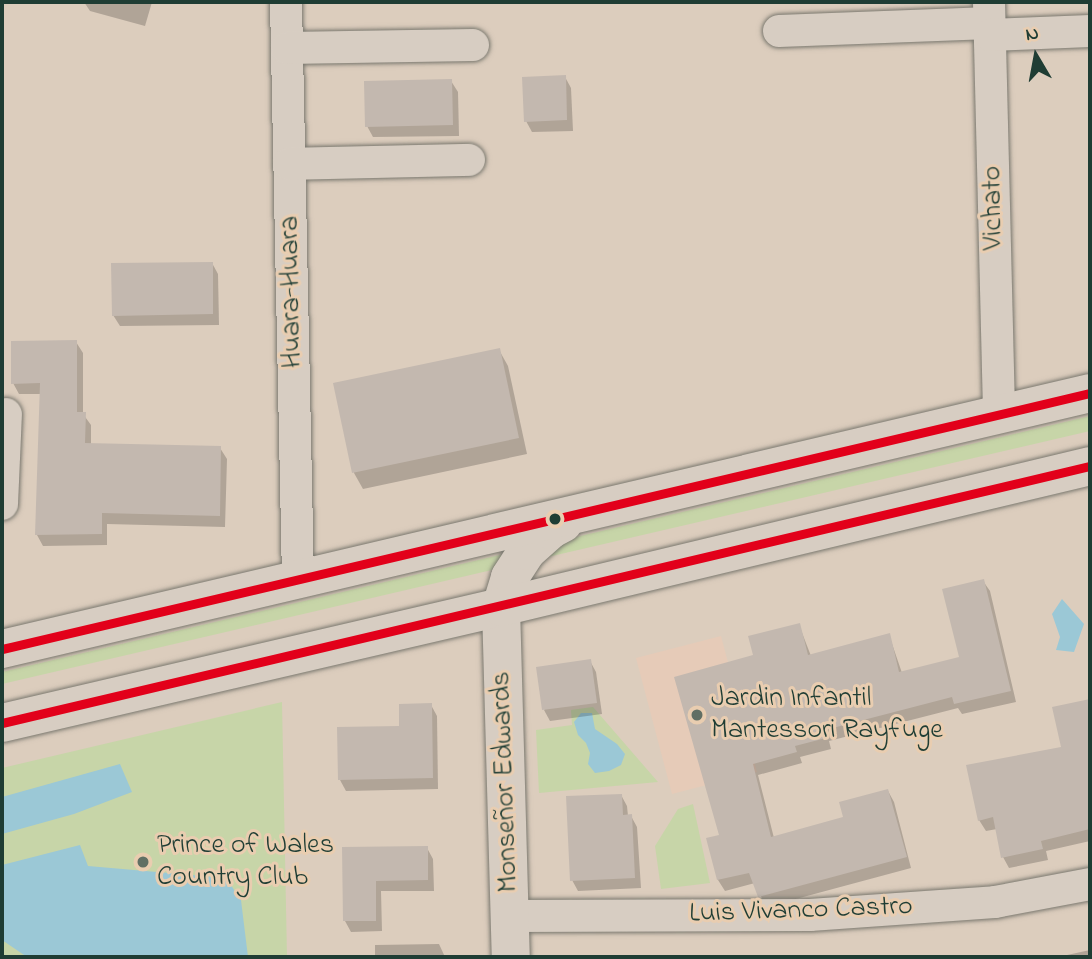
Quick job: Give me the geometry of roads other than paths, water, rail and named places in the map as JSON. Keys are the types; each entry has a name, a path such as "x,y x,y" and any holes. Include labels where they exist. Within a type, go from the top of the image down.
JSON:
{"main road":[{"path":"2,649 1090,393"},
{"path":"2,723 1090,466"},
{"path":"501,607 510,578 527,551 550,530 578,515"},
{"name":"Monseñor Edwards","path":"501,607 511,957"}],"street":[{"name":"Huara-Huara","path":"286,2 298,581"},
{"path":"779,31 990,20 1090,31"},
{"name":"Vichato","path":"990,20 999,415"},
{"path":"286,48 473,45"},
{"path":"289,164 469,160"},
{"path":"2,504 6,414"},
{"name":"Luis Vivanco Castro","path":"510,916 810,915 995,902 1090,884"}],"water":[{"path":"1062,599 1084,624 1074,652 1056,650 1060,637 1052,614"},
{"path":"581,713 592,713 595,729 617,744 625,754 621,765 609,771 595,773 588,764 590,753 586,743 578,735 574,722"},
{"path":"120,764 132,792 74,814 2,834 2,797"},
{"path":"80,845 88,866 226,878 241,900 248,957 27,957 2,940 2,865"}],"place":[{"name":"Jardin Infantil Mantessori Rayfuge","path":"697,715"},
{"name":"Prince of Wales Country Club","path":"143,862"}]}
